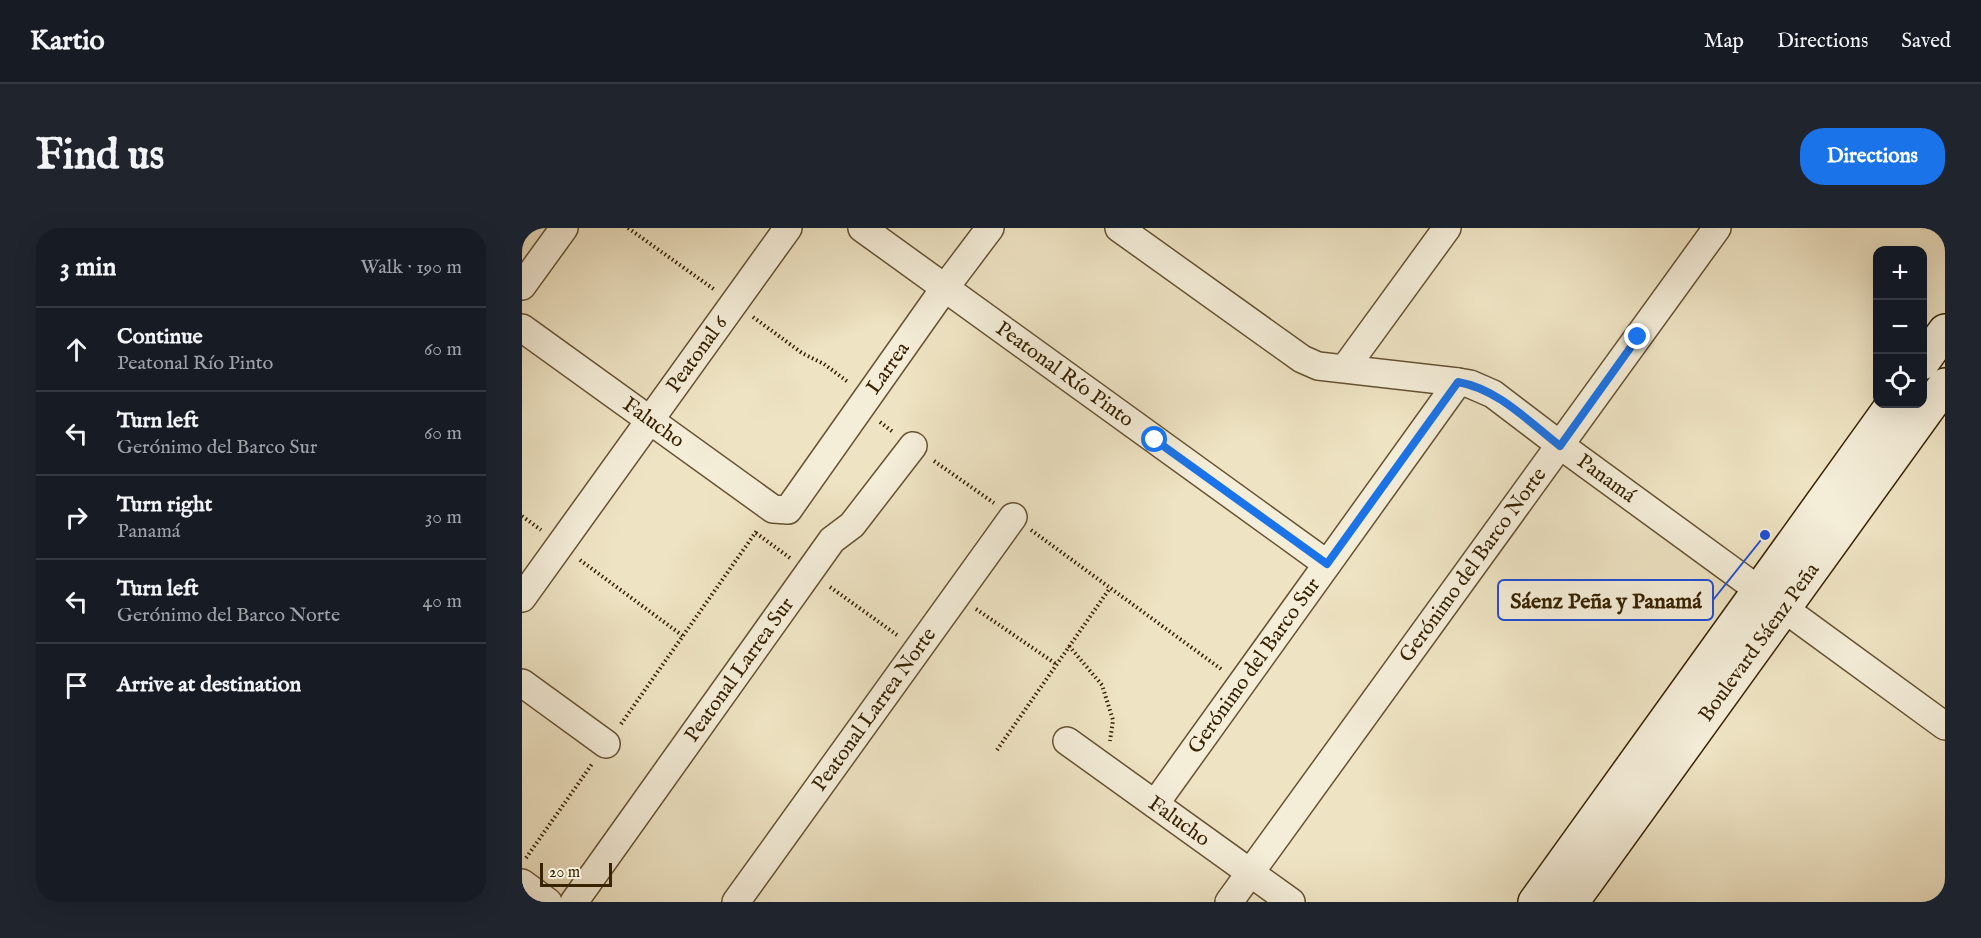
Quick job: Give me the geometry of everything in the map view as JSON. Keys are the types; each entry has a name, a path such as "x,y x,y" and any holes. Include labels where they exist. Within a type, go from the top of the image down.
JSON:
{"main road":[{"path":"1927,357 1945,331"},
{"name":"Boulevard Sáenz Peña","path":"1535,902 1771,600 1945,385"},
{"name":"Boulevard Sáenz Peña","path":"1572,902 1771,600 1891,408"}],"street":[{"path":"522,286 564,228"},
{"name":"Peatonal 6","path":"522,598 788,228"},
{"name":"Peatonal Río Pinto","path":"862,228 1327,564"},
{"name":"Larrea","path":"780,509 860,408 990,228"},
{"name":"Panamá","path":"1119,228 1302,359 1318,366 1470,384 1493,394 1560,446 1945,726"},
{"path":"1345,368 1447,228"},
{"name":"Gerónimo del Barco Norte","path":"1229,902 1717,228"},
{"name":"Falucho","path":"522,328 650,421 780,509"},
{"name":"Gerónimo del Barco Sur","path":"1155,804 1458,382"},
{"name":"Peatonal Larrea Sur","path":"574,902 832,540 852,525 913,446"},
{"name":"Peatonal Larrea Norte","path":"736,902 1013,517"},
{"path":"522,683 606,744"},
{"name":"Falucho","path":"1067,741 1292,902"}],"path":[{"path":"860,408 1241,684"},
{"path":"522,864 756,533 780,509"},
{"path":"522,516 683,636"},
{"path":"756,533 917,649"},
{"path":"997,750 1110,588"},
{"path":"956,595 1056,664"},
{"path":"1069,646 1102,685 1113,720 1106,769"}],"place":[{"name":"Sáenz Peña y Panamá","path":"1765,535"}],"route":[{"path":"1155,440 1327,564 1458,382 1470,384 1493,394 1560,446 1638,337"}]}
